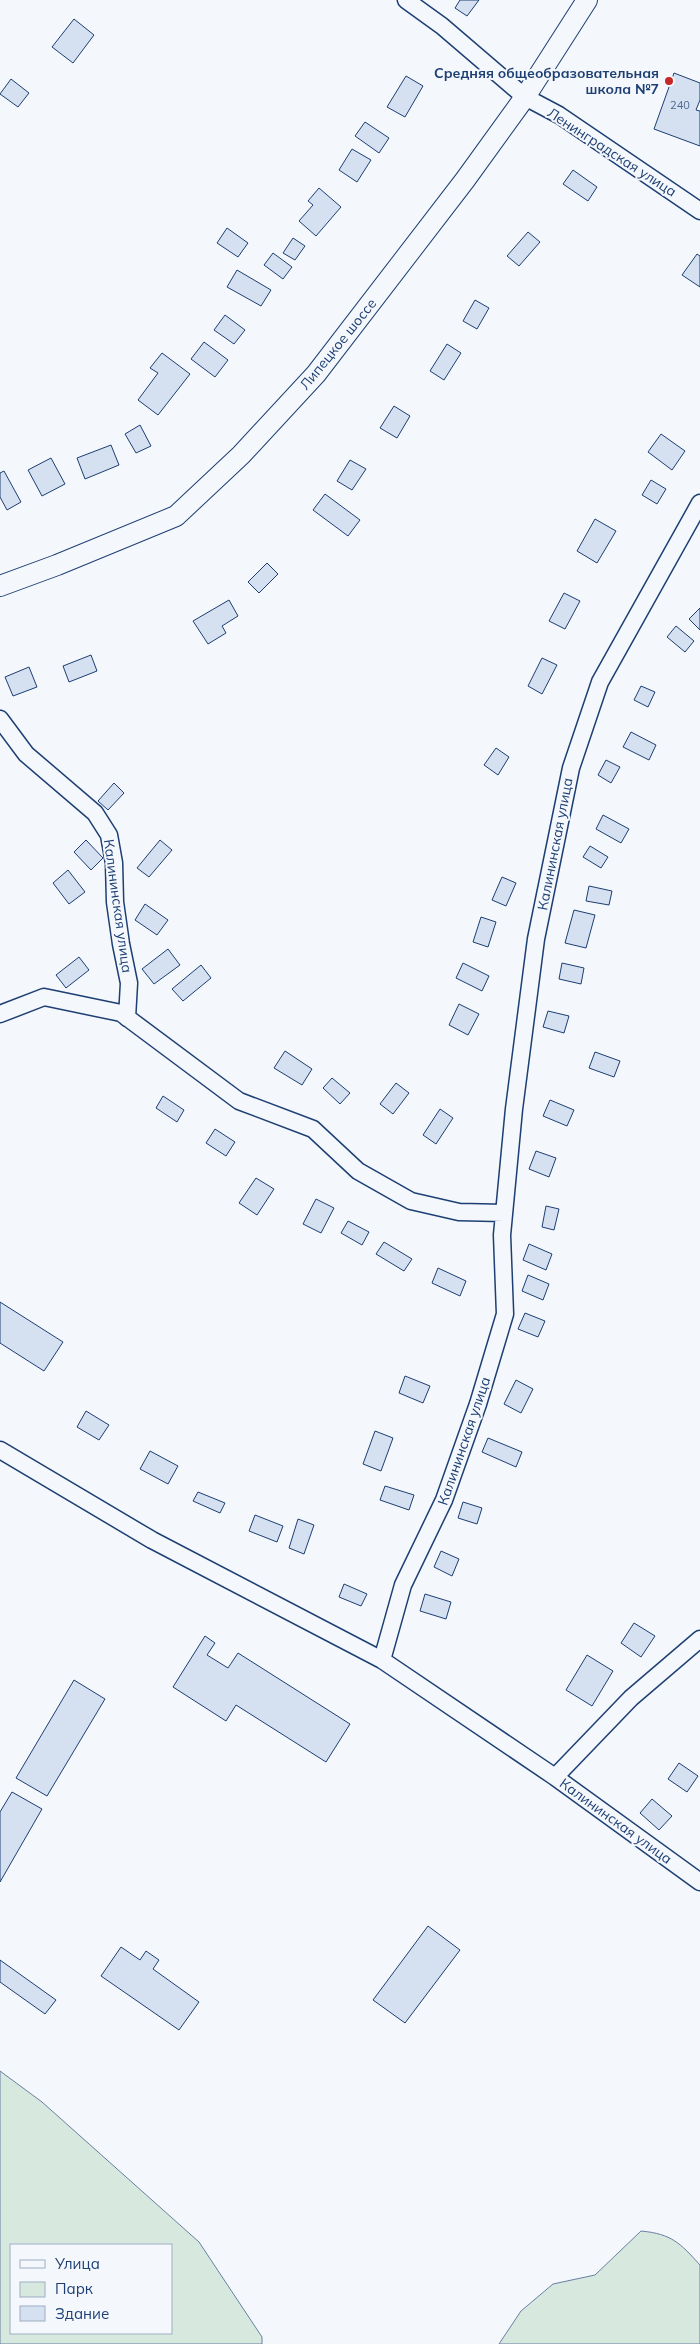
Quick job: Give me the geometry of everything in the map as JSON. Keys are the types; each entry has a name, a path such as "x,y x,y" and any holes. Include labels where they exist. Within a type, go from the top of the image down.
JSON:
{"street":[{"name":"Ленинградская улица","path":"406,0 442,26 525,97 560,115 700,211"},
{"name":"Липецкое шоссе","path":"0,586 58,566 176,516 241,455 316,374 465,180 525,97 587,0"},
{"name":"Калининская улица","path":"382,1660 403,1585 444,1500 478,1404 505,1314 502,1235 536,938 571,768 600,682 700,503"},
{"name":"Калининская улица","path":"0,718 26,754 95,813 109,835 114,863 115,902 129,983 127,1018"},
{"path":"0,1014 44,997 121,1013 239,1101 313,1129 358,1171 411,1201 459,1212 504,1213"},
{"name":"Калининская улица","path":"0,1450 152,1540 382,1660 554,1777 700,1882"},
{"path":"554,1777 631,1698 700,1639"}],"green space":[{"path":"0,2071 42,2102 199,2242 262,2337 262,2344 0,2344"},
{"path":"641,2231 660,2234 675,2241 700,2265 700,2344 499,2344 521,2311 553,2284 595,2275"}],"building":[{"path":"460,0 479,0 467,16 455,8"},
{"path":"74,19 94,35 73,63 52,47"},
{"path":"674,73 700,83 700,100 696,110 700,111 700,146 654,129"},
{"path":"406,76 423,86 405,117 387,107"},
{"path":"11,79 29,93 18,107 0,94"},
{"path":"365,122 389,138 379,153 355,136"},
{"path":"352,149 371,160 357,182 339,170"},
{"path":"573,170 597,187 588,201 563,184"},
{"path":"319,188 341,207 316,236 299,221 313,205 308,201"},
{"path":"227,228 248,243 238,257 217,243"},
{"path":"528,232 540,242 519,266 507,256"},
{"path":"293,238 305,246 295,260 283,253"},
{"path":"273,253 292,267 283,279 264,265"},
{"path":"697,254 700,256 700,287 682,275"},
{"path":"237,270 271,290 261,306 227,287"},
{"path":"475,300 489,308 477,329 463,321"},
{"path":"225,315 245,330 234,344 214,330"},
{"path":"204,342 228,360 215,377 191,359"},
{"path":"447,344 461,353 444,380 430,371"},
{"path":"162,353 190,374 158,415 138,400 158,373 150,368"},
{"path":"394,406 410,416 397,438 380,428"},
{"path":"140,425 151,446 136,453 125,434"},
{"path":"661,434 685,451 672,470 648,452"},
{"path":"111,445 119,465 85,479 77,458"},
{"path":"51,458 65,484 42,496 28,470"},
{"path":"350,460 366,469 352,490 337,481"},
{"path":"4,471 21,502 7,510 0,497 0,473"},
{"path":"651,480 666,489 657,504 642,495"},
{"path":"325,494 360,520 348,536 313,510"},
{"path":"595,519 616,531 597,563 577,551"},
{"path":"267,563 278,574 259,593 248,582"},
{"path":"564,593 580,601 565,629 549,621"},
{"path":"229,600 238,616 222,626 226,633 208,644 193,621"},
{"path":"700,608 700,630 689,619"},
{"path":"676,626 694,641 685,652 667,637"},
{"path":"91,655 97,671 69,682 63,666"},
{"path":"542,658 557,665 542,694 528,686"},
{"path":"29,667 37,687 13,696 5,677"},
{"path":"641,686 655,692 648,707 634,700"},
{"path":"631,732 656,745 649,760 623,747"},
{"path":"496,748 509,757 498,775 484,765"},
{"path":"606,760 620,767 611,783 598,775"},
{"path":"114,783 124,793 108,810 98,801"},
{"path":"603,815 629,829 621,843 596,829"},
{"path":"86,840 103,858 91,870 74,852"},
{"path":"160,840 172,850 149,877 137,868"},
{"path":"590,846 608,857 601,868 583,857"},
{"path":"68,870 85,892 69,904 53,883"},
{"path":"502,877 516,883 506,906 492,900"},
{"path":"589,886 612,891 609,905 586,901"},
{"path":"145,904 168,920 157,935 135,920"},
{"path":"574,910 595,915 586,948 565,943"},
{"path":"481,917 496,922 488,947 473,942"},
{"path":"168,949 180,965 154,984 142,969"},
{"path":"79,957 89,970 66,988 56,975"},
{"path":"463,963 489,976 482,991 456,978"},
{"path":"562,963 584,968 581,984 559,979"},
{"path":"201,965 211,978 183,1001 172,989"},
{"path":"459,1004 479,1014 468,1035 449,1025"},
{"path":"548,1011 569,1016 564,1033 543,1027"},
{"path":"285,1051 312,1069 302,1085 274,1068"},
{"path":"595,1052 620,1061 614,1077 589,1068"},
{"path":"332,1078 350,1093 340,1104 323,1088"},
{"path":"396,1083 409,1093 393,1114 380,1104"},
{"path":"163,1096 184,1110 177,1122 156,1108"},
{"path":"550,1100 574,1110 567,1126 543,1116"},
{"path":"440,1109 453,1118 436,1144 423,1135"},
{"path":"215,1129 235,1142 226,1156 206,1143"},
{"path":"536,1151 556,1158 549,1177 529,1169"},
{"path":"256,1178 274,1189 257,1215 239,1203"},
{"path":"316,1199 334,1208 321,1233 303,1224"},
{"path":"546,1206 559,1209 554,1230 542,1227"},
{"path":"348,1221 369,1232 362,1245 341,1233"},
{"path":"384,1242 412,1259 404,1271 376,1254"},
{"path":"529,1244 552,1254 546,1270 523,1260"},
{"path":"438,1268 466,1281 460,1296 432,1283"},
{"path":"528,1275 549,1284 543,1300 522,1291"},
{"path":"0,1302 63,1342 44,1371 0,1343"},
{"path":"525,1313 545,1321 538,1337 518,1329"},
{"path":"405,1376 430,1386 423,1403 399,1393"},
{"path":"516,1380 533,1389 521,1413 504,1404"},
{"path":"86,1411 109,1425 99,1440 77,1427"},
{"path":"375,1431 393,1438 381,1471 363,1464"},
{"path":"488,1438 522,1452 516,1467 482,1452"},
{"path":"150,1451 178,1466 168,1484 140,1469"},
{"path":"385,1486 414,1495 409,1510 380,1500"},
{"path":"198,1492 225,1503 220,1513 193,1501"},
{"path":"463,1502 482,1508 477,1524 458,1518"},
{"path":"255,1515 283,1526 277,1542 249,1531"},
{"path":"298,1519 314,1525 304,1554 289,1548"},
{"path":"441,1551 459,1559 452,1576 434,1567"},
{"path":"344,1584 367,1594 361,1606 339,1597"},
{"path":"425,1594 451,1602 446,1619 420,1611"},
{"path":"634,1623 655,1636 641,1657 621,1643"},
{"path":"205,1636 215,1643 207,1655 228,1668 238,1653 350,1724 326,1762 236,1705 226,1721 173,1687"},
{"path":"587,1655 613,1671 592,1706 566,1690"},
{"path":"74,1680 105,1699 47,1796 16,1778"},
{"path":"679,1763 698,1776 687,1792 668,1779"},
{"path":"12,1792 42,1809 0,1882 0,1812"},
{"path":"652,1799 672,1816 659,1830 640,1813"},
{"path":"428,1926 460,1950 405,2023 373,2000"},
{"path":"121,1947 140,1960 146,1951 159,1960 153,1969 199,2002 179,2030 101,1976"},
{"path":"0,1960 56,2000 45,2014 0,1982"}],"place":[{"name":"Средняя общеобразовательная школа №7","path":"669,81"}]}
